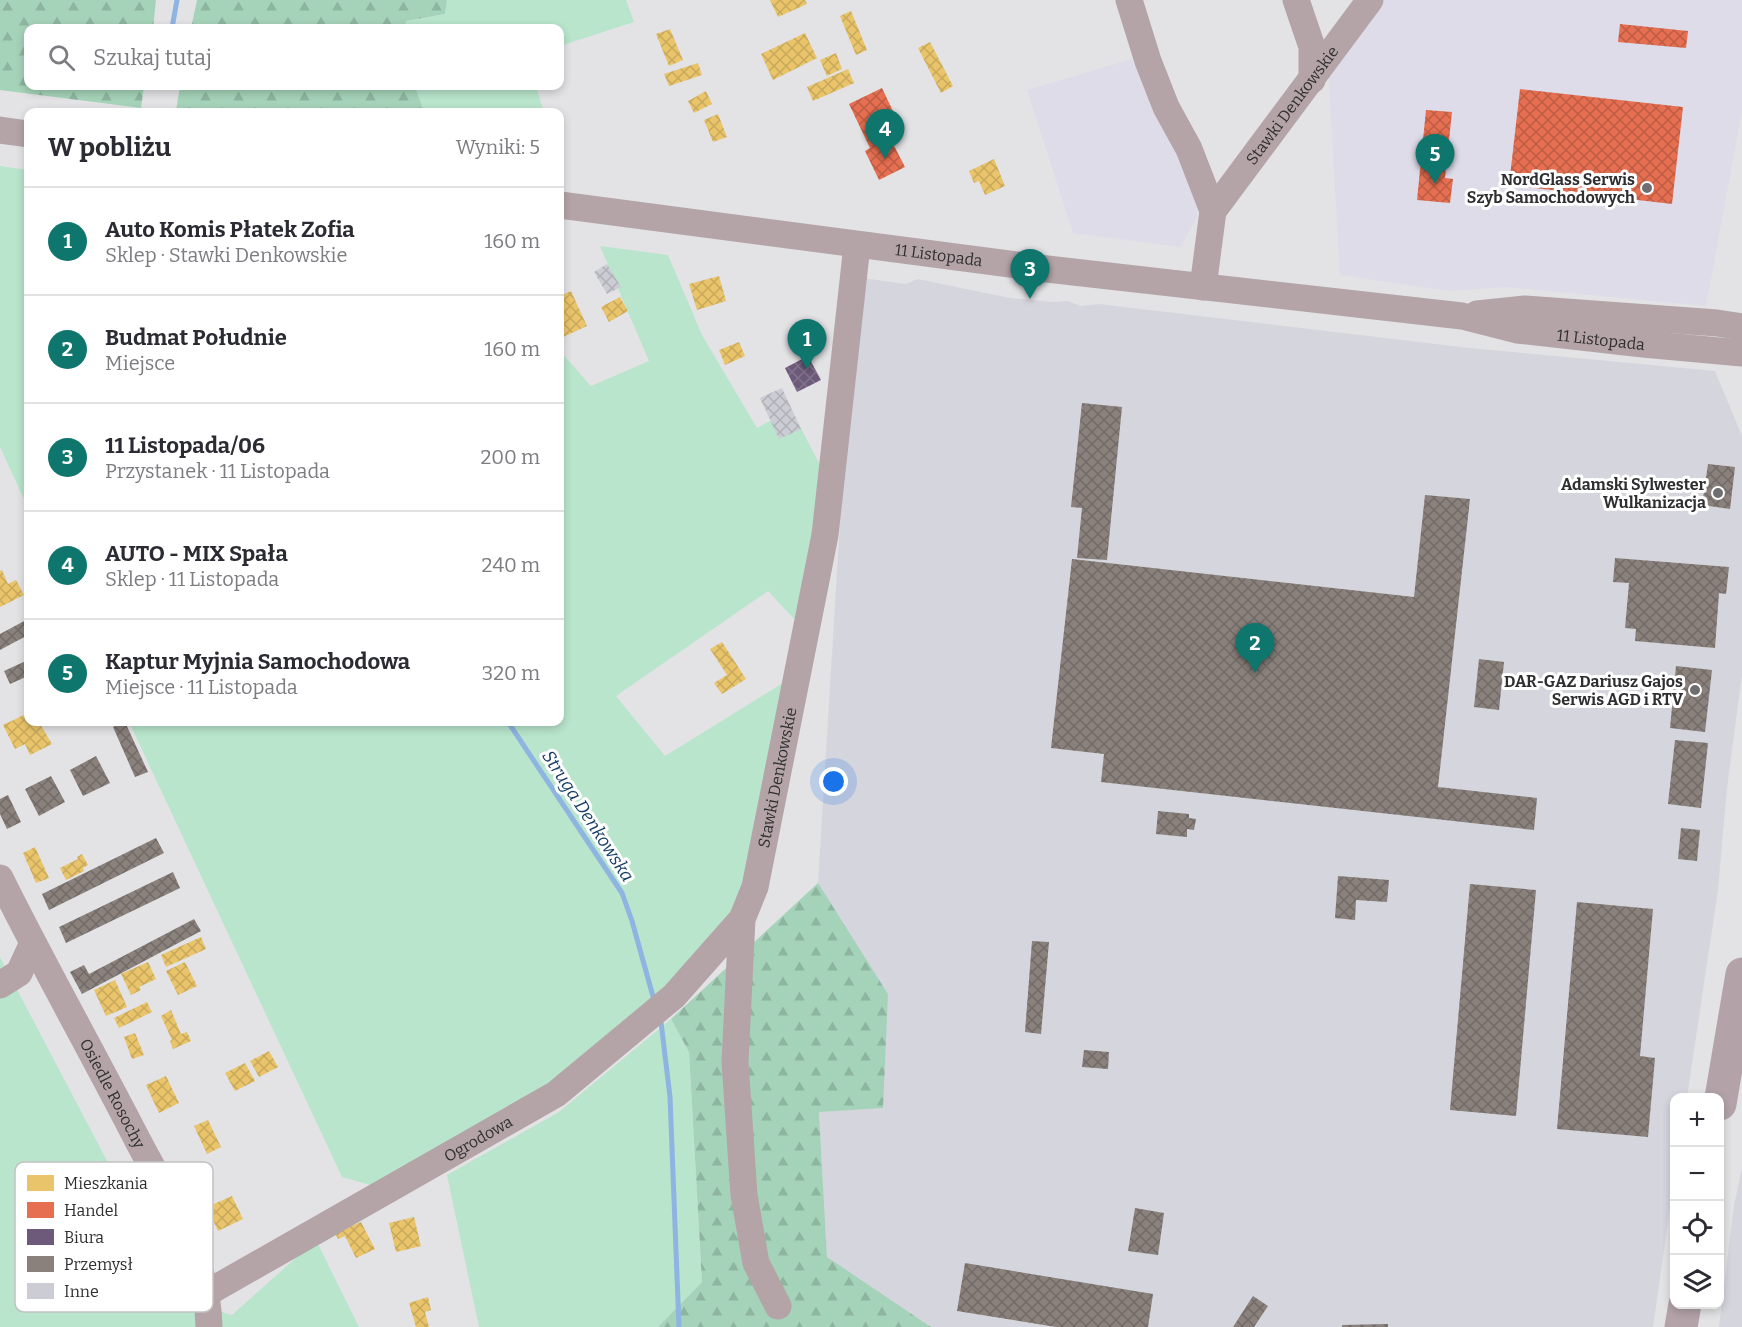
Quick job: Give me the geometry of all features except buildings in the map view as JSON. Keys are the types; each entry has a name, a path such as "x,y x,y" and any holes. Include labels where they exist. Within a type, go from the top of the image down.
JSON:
{"main road":[{"path":"1722,1093 1735,1046 1741,981"},
{"path":"1681,1327 1684,1309"}],"street":[{"name":"Stawki Denkowskie","path":"1129,0 1148,61 1166,107 1189,149 1213,211 1203,287"},
{"path":"1296,0 1312,47 1312,80"},
{"name":"Stawki Denkowskie","path":"1213,211 1370,0"},
{"path":"0,130 24,133"},
{"name":"11 Listopada","path":"564,206 857,245 1462,316 1517,330 1742,352"},
{"name":"Stawki Denkowskie","path":"778,1306 756,1263 744,1195 735,1062 742,919 755,887 825,535 857,245"},
{"name":"11 Listopada","path":"1462,316 1525,309 1717,323 1742,327"},
{"path":"0,879 32,945 19,973 0,985"},
{"name":"Ogrodowa","path":"213,1290 556,1095 674,996 742,919"},
{"name":"Osiedle Rosochy","path":"32,945 149,1162"},
{"path":"208,1312 208,1327"}],"shaded area":[{"path":"1385,0 1742,0 1742,111 1706,306 1506,287 1449,291 1340,275 1328,67"},
{"path":"1132,59 1180,155 1199,202 1197,216 1181,247 1073,233 1027,90"},
{"path":"855,277 906,284 918,279 1010,298 1068,301 1081,306 1099,304 1461,347 1715,371 1742,436 1742,675 1727,788 1718,890 1688,1093 1670,1093 1670,1209 1653,1327 931,1327 827,1258 819,1112 818,883"},
{"path":"1742,1168 1742,1327 1719,1327 1721,1309 1724,1309 1724,1286 1734,1205"}],"green space":[{"path":"0,0 156,0 153,24 24,24 24,90 143,90 141,108 0,90"},
{"path":"197,0 447,0 445,14 406,21 406,24 192,24"},
{"path":"447,0 626,0 634,22 564,45 564,24 406,24 406,21 445,14"},
{"path":"179,90 416,90 423,108 176,108"},
{"path":"416,90 537,90 543,108 423,108"},
{"path":"0,166 24,169 24,499 0,447"},
{"path":"600,246 668,255 702,335 757,428 791,409 824,473 796,621 768,591 616,696 665,756 796,675 742,919 556,1094 388,1190 342,1177 131,726 564,726 564,356 591,386 649,361"},
{"path":"818,883 888,994 883,1108 819,1112 827,1257 931,1327 658,1327 702,1282 689,1052 671,1019"},
{"path":"0,957 108,1162 15,1162 15,1312 213,1312 213,1310 232,1315 316,1240 359,1327 0,1327"},
{"path":"671,1019 689,1052 702,1282 658,1327 479,1327 447,1175 559,1112"}],"waterway":[{"name":"Struga Denkowska","path":"173,24 177,0"},
{"name":"Struga Denkowska","path":"511,726 622,893 654,1000"},
{"name":"Struga Denkowska","path":"661,1022 670,1097 679,1327"}],"place":[{"name":"AUTO - MIX Spała","path":"885,159"},
{"name":"Kaptur Myjnia Samochodowa","path":"1435,184"},
{"name":"NordGlass Serwis Szyb Samochodowych","path":"1647,188"},
{"name":"11 Listopada/06","path":"1030,299"},
{"name":"Auto Komis Płatek Zofia","path":"807,369"},
{"name":"Adamski Sylwester Wulkanizacja","path":"1718,493"},
{"name":"Budmat Południe","path":"1255,673"},
{"name":"DAR-GAZ Dariusz Gajos Serwis AGD i RTV","path":"1695,690"}]}
